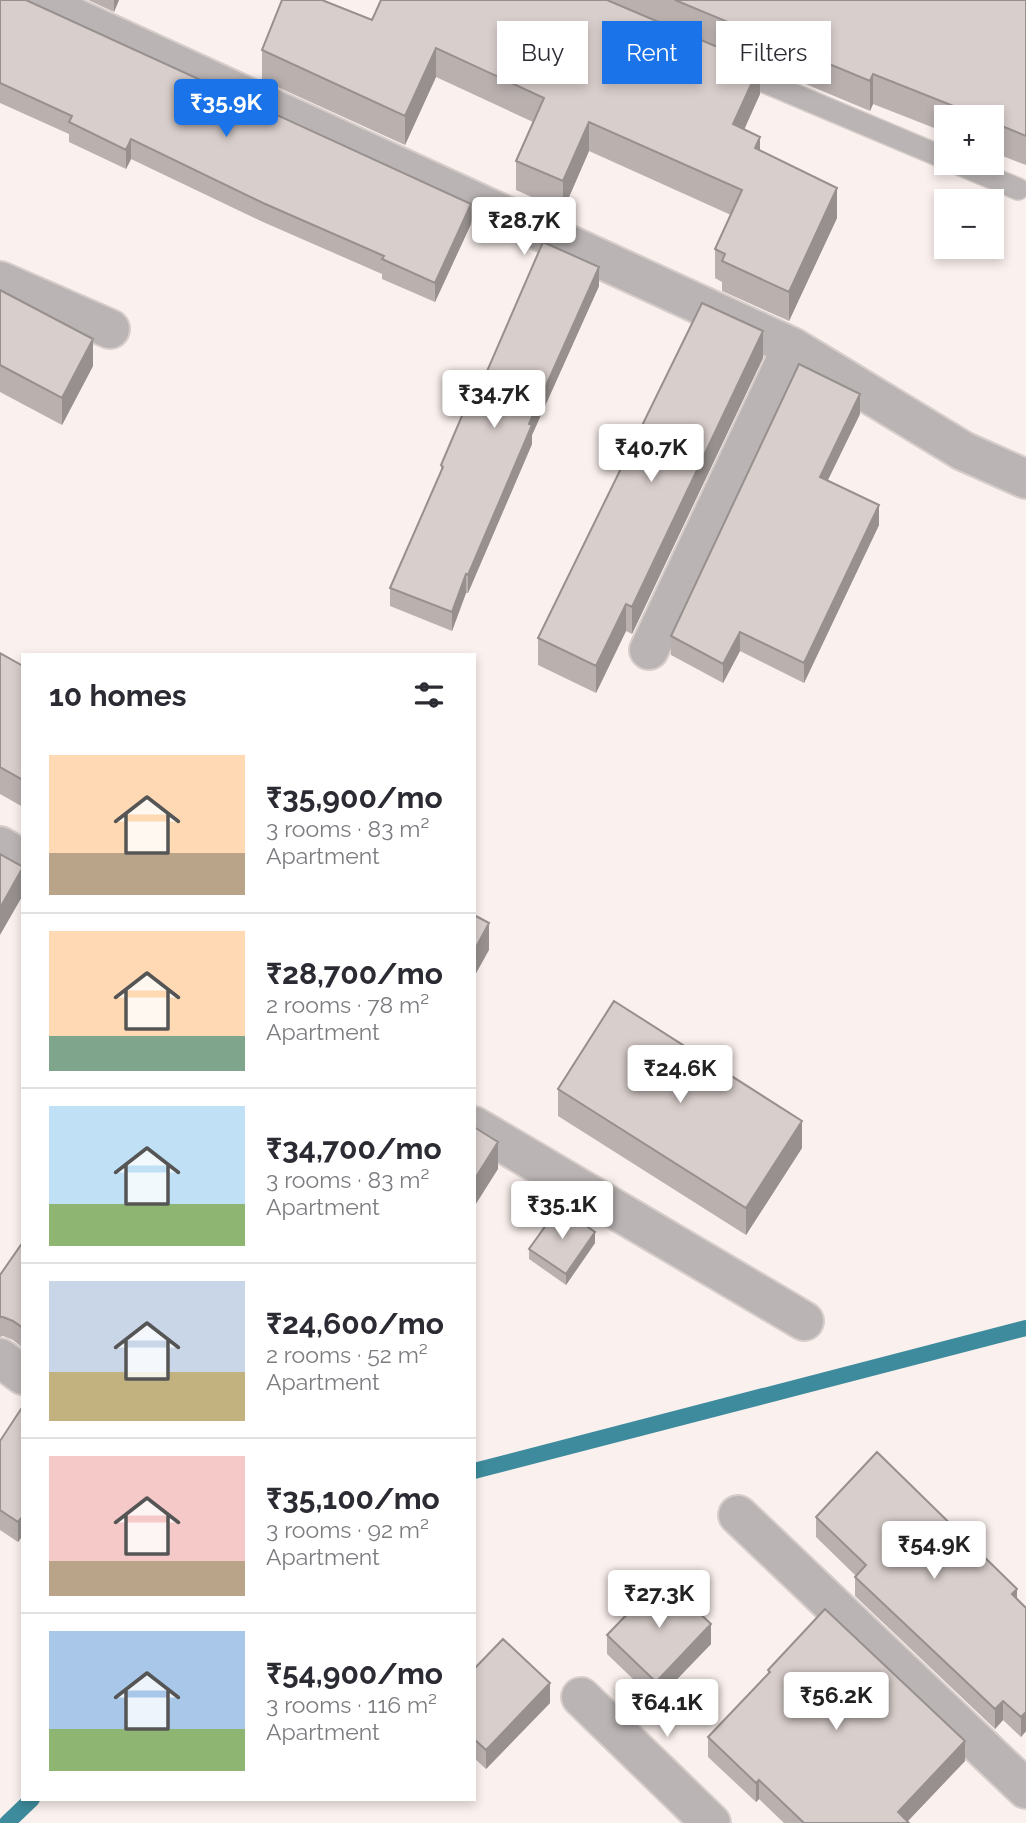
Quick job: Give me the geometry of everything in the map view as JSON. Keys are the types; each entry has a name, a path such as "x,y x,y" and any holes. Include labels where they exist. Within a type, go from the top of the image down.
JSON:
{"street":[{"path":"36,0 792,348 962,451 1026,480"},
{"path":"0,281 110,330"},
{"path":"649,650 792,348"},
{"path":"0,846 21,859"},
{"path":"476,1127 804,1321"},
{"path":"0,1359 21,1374"},
{"path":"738,1515 1026,1789"},
{"path":"581,1698 711,1823"}],"lane":[{"path":"768,84 934,154"},
{"path":"985,175 1018,189"}],"building":[{"path":"0,0 26,0 471,204 435,283 382,259 384,256 263,203 131,139 126,150 69,122 72,116 0,83"},
{"path":"282,0 322,0 372,20 381,0 607,0 656,21 602,21 602,84 702,84 702,40 716,46 716,84 751,84 733,124 760,137 755,148 837,188 789,292 722,261 725,254 715,249 742,190 589,122 563,181 516,161 544,98 514,84 588,84 588,21 497,21 497,76 436,48 405,116 262,50"},
{"path":"675,0 1026,0 1026,136 1004,127 1004,105 951,105 873,74 870,81 831,65 831,21 726,21"},
{"path":"543,242 599,267 529,424 532,425 452,612 390,588 443,467 441,465 470,397 475,399"},
{"path":"0,290 93,339 62,398 0,365"},
{"path":"702,303 763,331 632,607 626,604 596,666 538,638"},
{"path":"799,364 860,394 820,477 879,505 804,663 740,632 723,664 671,636"},
{"path":"0,653 21,665 21,779 0,767"},
{"path":"0,854 21,866 21,871 0,908"},
{"path":"476,916 489,923 476,947"},
{"path":"614,1001 802,1121 746,1208 558,1089"},
{"path":"476,1128 498,1142 476,1177"},
{"path":"559,1207 595,1232 566,1274 529,1249"},
{"path":"21,1245 21,1327 0,1317 0,1275"},
{"path":"21,1409 21,1518 18,1522 0,1510 0,1441"},
{"path":"877,1452 1017,1589 1012,1594 1026,1608 1026,1712 1021,1717 1003,1701 995,1709 855,1577 866,1565 816,1517"},
{"path":"662,1578 711,1624 656,1682 607,1635"},
{"path":"825,1609 965,1741 898,1812 909,1823 804,1823 759,1780 756,1783 708,1737"},
{"path":"503,1639 550,1683 486,1750 476,1741 476,1667"}],"waterway":[{"path":"476,1470 1026,1328"},
{"path":"7,1823 30,1801"}]}
